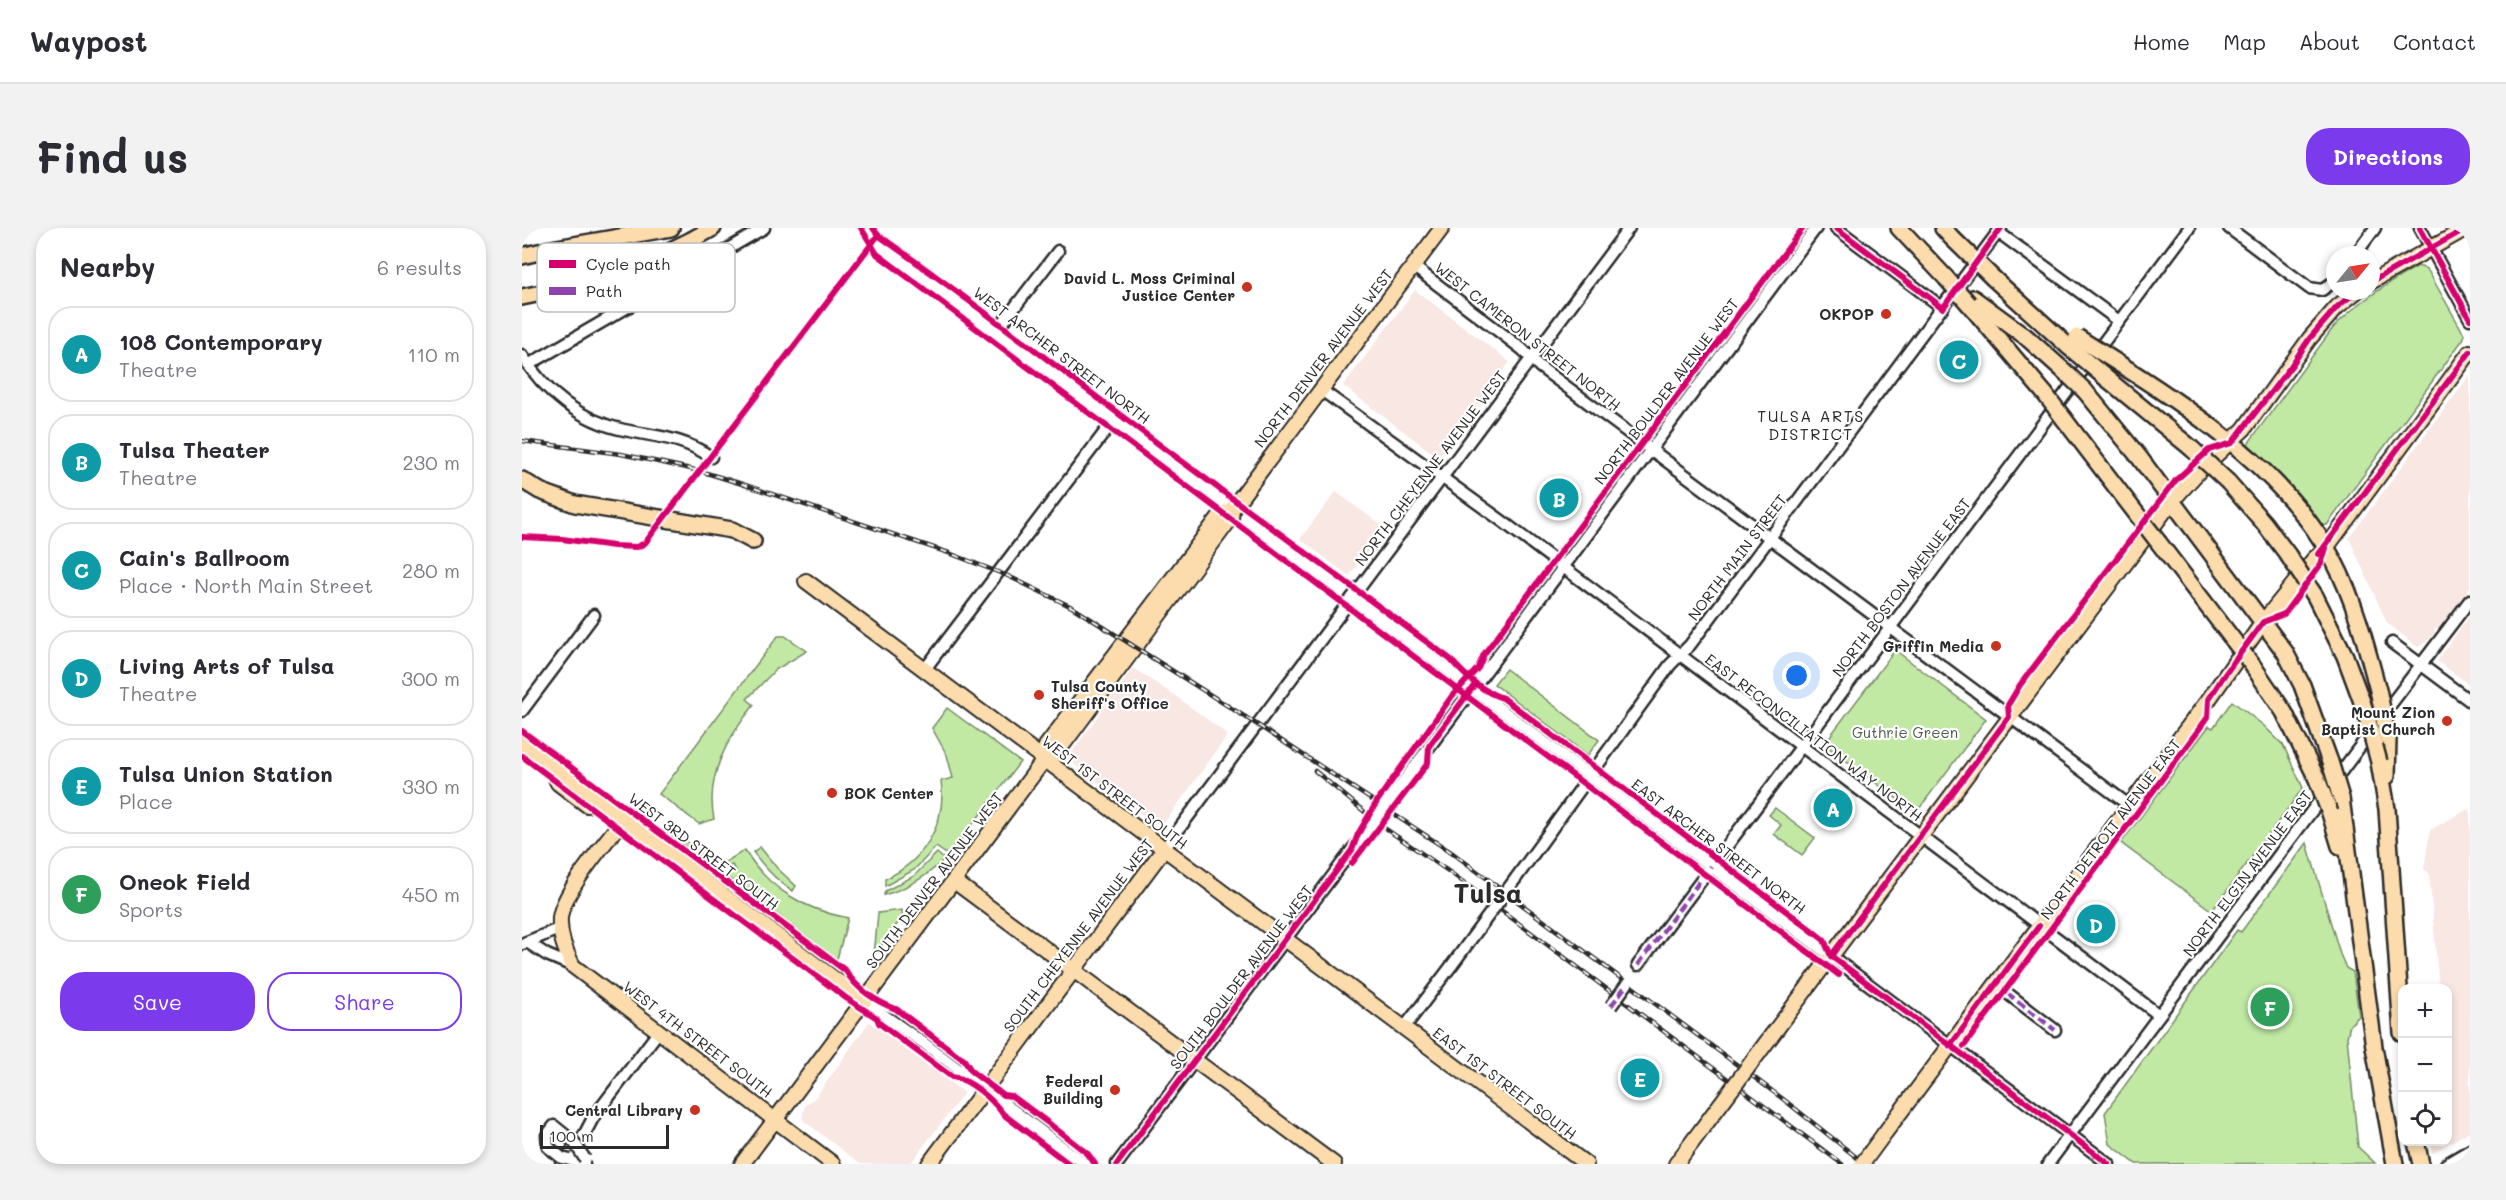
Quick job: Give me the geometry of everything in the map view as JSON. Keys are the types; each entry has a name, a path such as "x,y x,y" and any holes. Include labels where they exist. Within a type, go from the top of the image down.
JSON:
{"highway":[{"path":"585,243 671,228"},
{"path":"683,243 713,228"},
{"path":"1899,228 1971,301 2045,394 2253,666 2284,712 2317,779 2330,813 2344,859 2362,955"},
{"path":"1948,233 2009,294 2073,342 2106,378 2190,447 2228,482 2264,523 2315,596 2345,656 2365,710 2379,762 2387,809"},
{"path":"522,256 537,252"},
{"path":"522,297 537,294"},
{"path":"1971,301 2025,336 2085,391 2263,622 2285,652 2298,676 2341,798 2378,1070 2395,1161"},
{"path":"2073,342 2118,363 2172,397 2232,443 2286,496 2326,548 2360,620 2388,739 2387,809 2400,984"},
{"path":"522,480 540,491 575,504 732,530 753,541"},
{"path":"2417,1146 2421,1164"}],"main road":[{"name":"NORTH DENVER AVENUE WEST","path":"1077,716 1231,518 1232,509 1320,388 1442,228"},
{"path":"2380,277 2467,228"},
{"path":"1676,1164 2172,501 2197,473 2232,443 2310,338 2346,300"},
{"name":"NORTH DETROIT AVENUE EAST","path":"1862,1164 2130,806 2263,622 2314,559 2326,548 2470,352"},
{"name":"WEST 1ST STREET SOUTH","path":"806,581 1404,1028"},
{"name":"SOUTH DENVER AVENUE WEST","path":"742,1164 1044,760 1056,754 1077,716"},
{"name":"WEST 3RD STREET SOUTH","path":"522,744 619,824 864,1001"},
{"path":"573,966 562,941 562,910 568,894 619,824"},
{"name":"SOUTH CHEYENNE AVENUE WEST","path":"929,1164 1164,849"},
{"path":"954,881 1334,1164"},
{"name":"WEST 4TH STREET SOUTH","path":"573,966 833,1164"},
{"name":"EAST 1ST STREET SOUTH","path":"1404,1028 1586,1164"}],"street":[{"path":"735,245 764,228"},
{"name":"WEST ARCHER STREET NORTH","path":"867,228 882,247 1232,509"},
{"name":"NORTH CHEYENNE AVENUE WEST","path":"1256,727 1629,228"},
{"name":"NORTH BOULDER AVENUE WEST","path":"1389,801 1816,228"},
{"path":"1836,228 1943,308"},
{"name":"NORTH BOSTON AVENUE EAST","path":"1638,965 2189,228"},
{"path":"2229,228 2304,285 2314,290 2326,288"},
{"path":"2362,246 2375,228"},
{"path":"2420,228 2470,319"},
{"path":"2000,230 2119,321"},
{"name":"NORTH MAIN STREET","path":"1404,1028 1668,669 1769,539 2000,230"},
{"path":"996,333 1058,251"},
{"name":"WEST CAMERON STREET NORTH","path":"1413,266 1769,539 2130,806"},
{"path":"615,312 525,360 536,376 570,407 594,420 622,430 685,441 711,457"},
{"name":"EAST RECONCILIATION WAY NORTH","path":"1320,388 1442,476 2159,1015"},
{"path":"925,669 1114,420"},
{"path":"1352,598 1590,776"},
{"name":"NORTH ELGIN AVENUE EAST","path":"2048,1164 2470,600"},
{"path":"522,711 594,615"},
{"path":"2392,643 2470,702"},
{"name":"SOUTH CHEYENNE AVENUE WEST","path":"1164,849 1256,727"},
{"name":"EAST ARCHER STREET NORTH","path":"1590,776 2109,1164"},
{"name":"SOUTH BOULDER AVENUE WEST","path":"1117,1164 1389,801"},
{"path":"525,943 561,928"},
{"path":"525,943 573,966"},
{"path":"1611,1006 1627,984"},
{"path":"2007,993 2055,1030"},
{"name":"WEST 3RD STREET SOUTH","path":"864,1001 1085,1164"},
{"path":"565,1162 584,1137 593,1118 659,1031"},
{"path":"554,1126 574,1142 586,1164 565,1162 550,1150 546,1143 547,1135 554,1126"},
{"path":"565,1162 578,1148"},
{"path":"2448,1164 2470,1150"}],"shaded area":[{"path":"1415,290 1510,362 1438,457 1343,386"},
{"path":"2470,375 2470,587 2440,628 2434,629 2435,633 2418,647 2387,623 2349,538"},
{"path":"1336,492 1385,528 1349,576 1300,539"},
{"path":"2470,615 2470,685 2437,661"},
{"path":"1133,668 1228,735 1165,822 1157,820 1155,824 1067,759 1116,691 1120,690"},
{"path":"2470,808 2470,1131 2452,1141 2452,984 2439,984 2429,873 2424,869 2430,830"},
{"path":"869,1022 964,1093 910,1164 860,1164 802,1118 805,1105 816,1097"},
{"path":"2431,1146 2444,1146 2432,1153"}],"green space":[{"path":"2418,266 2427,269 2464,334 2464,338 2327,525 2319,526 2250,452 2247,445 2333,328 2365,300 2380,300 2380,290"},
{"path":"778,636 785,636 807,651 775,670 747,699 754,705 728,744 716,772 712,803 714,819 699,824 659,794"},
{"name":"Guthrie Green","path":"1895,650 1986,719 1916,813 1824,744"},
{"path":"1506,669 1599,740 1588,755 1494,684"},
{"path":"2232,701 2263,725 2283,745 2303,788 2212,911 2121,843 2209,726 2213,728"},
{"path":"947,708 1020,762 949,856 936,847 914,870 885,886 885,879 911,862 930,839 940,812 941,781 953,778 947,755 932,728"},
{"path":"1775,808 1815,838 1802,855 1774,834 1781,825 1769,815"},
{"path":"666,826 719,866 745,850 764,876 789,895 817,909 848,918 837,959 726,876 736,870 732,865 720,872 663,829"},
{"path":"2307,843 2340,954 2346,968 2353,972 2359,1016 2350,1025 2347,1037 2358,1147 2375,1163 2136,1164 2110,1144 2105,1113 2237,930 2241,932"},
{"path":"760,847 796,886 793,891 771,873 753,852"},
{"path":"937,853 944,859 931,871 909,885 884,895 885,891 914,876"},
{"path":"902,910 903,916 874,956 878,913"}],"railway":[{"path":"522,441 621,454 700,471 949,553 1008,576 1072,607 1454,854 1783,1099 1865,1164"},
{"path":"1315,771 1383,827 1451,873 1842,1164"}],"marked path":[{"path":"1638,965 1711,866"},
{"path":"1611,1006 1627,984"},
{"path":"2007,993 2055,1030"}],"cycle path":[{"path":"861,228 877,254 1839,975"},
{"path":"873,228 878,235 954,289 1176,457 1450,659 1474,682 1488,692 1503,698 1810,929 1824,940 1831,956 2109,1164"},
{"path":"1117,1164 1352,850 1358,834 1378,800 1452,696 1478,668 1484,654 1803,228"},
{"path":"1836,228 1943,308 2001,228"},
{"path":"2420,228 2470,319"},
{"path":"2380,277 2467,228"},
{"path":"522,537 562,539 614,546 637,547 645,543 876,238"},
{"path":"1831,956 2009,717 2008,705 2020,685 2176,480 2209,450 2232,443 2310,338 2346,300"},
{"path":"2319,554 2470,352"},
{"path":"1964,1046 2208,717 2209,699 2223,677 2263,622 2284,614 2321,564 2326,548"},
{"path":"1352,863 1428,763 1429,746 1473,687"},
{"path":"522,731 846,971 855,984 868,994 896,1009 964,1060 972,1072 1003,1095 1012,1096 1051,1125 1088,1154 1095,1164"},
{"path":"522,756 846,998 877,1018 879,1023 952,1077 966,1081 980,1091 1003,1114 1069,1164"},
{"path":"1950,1046 2039,926"}],"place":[{"name":"David L. Moss Criminal Justice Center","path":"1247,287"},
{"name":"OKPOP","path":"1886,314"},
{"name":"Cain's Ballroom","path":"1959,360"},
{"name":"Tulsa Theater","path":"1559,498"},
{"name":"Griffin Media","path":"1996,646"},
{"name":"Tulsa County Sheriff's Office","path":"1039,695"},
{"name":"Mount Zion Baptist Church","path":"2447,721"},
{"name":"BOK Center","path":"832,793"},
{"name":"108 Contemporary","path":"1833,808"},
{"name":"Living Arts of Tulsa","path":"2096,924"},
{"name":"Oneok Field","path":"2270,1007"},
{"name":"Tulsa Union Station","path":"1640,1078"},
{"name":"Federal Building","path":"1115,1090"},
{"name":"Central Library","path":"695,1110"}],"district":[{"name":"TULSA ARTS DISTRICT","path":"1811,424"},
{"name":"Tulsa","path":"1488,892"}]}
